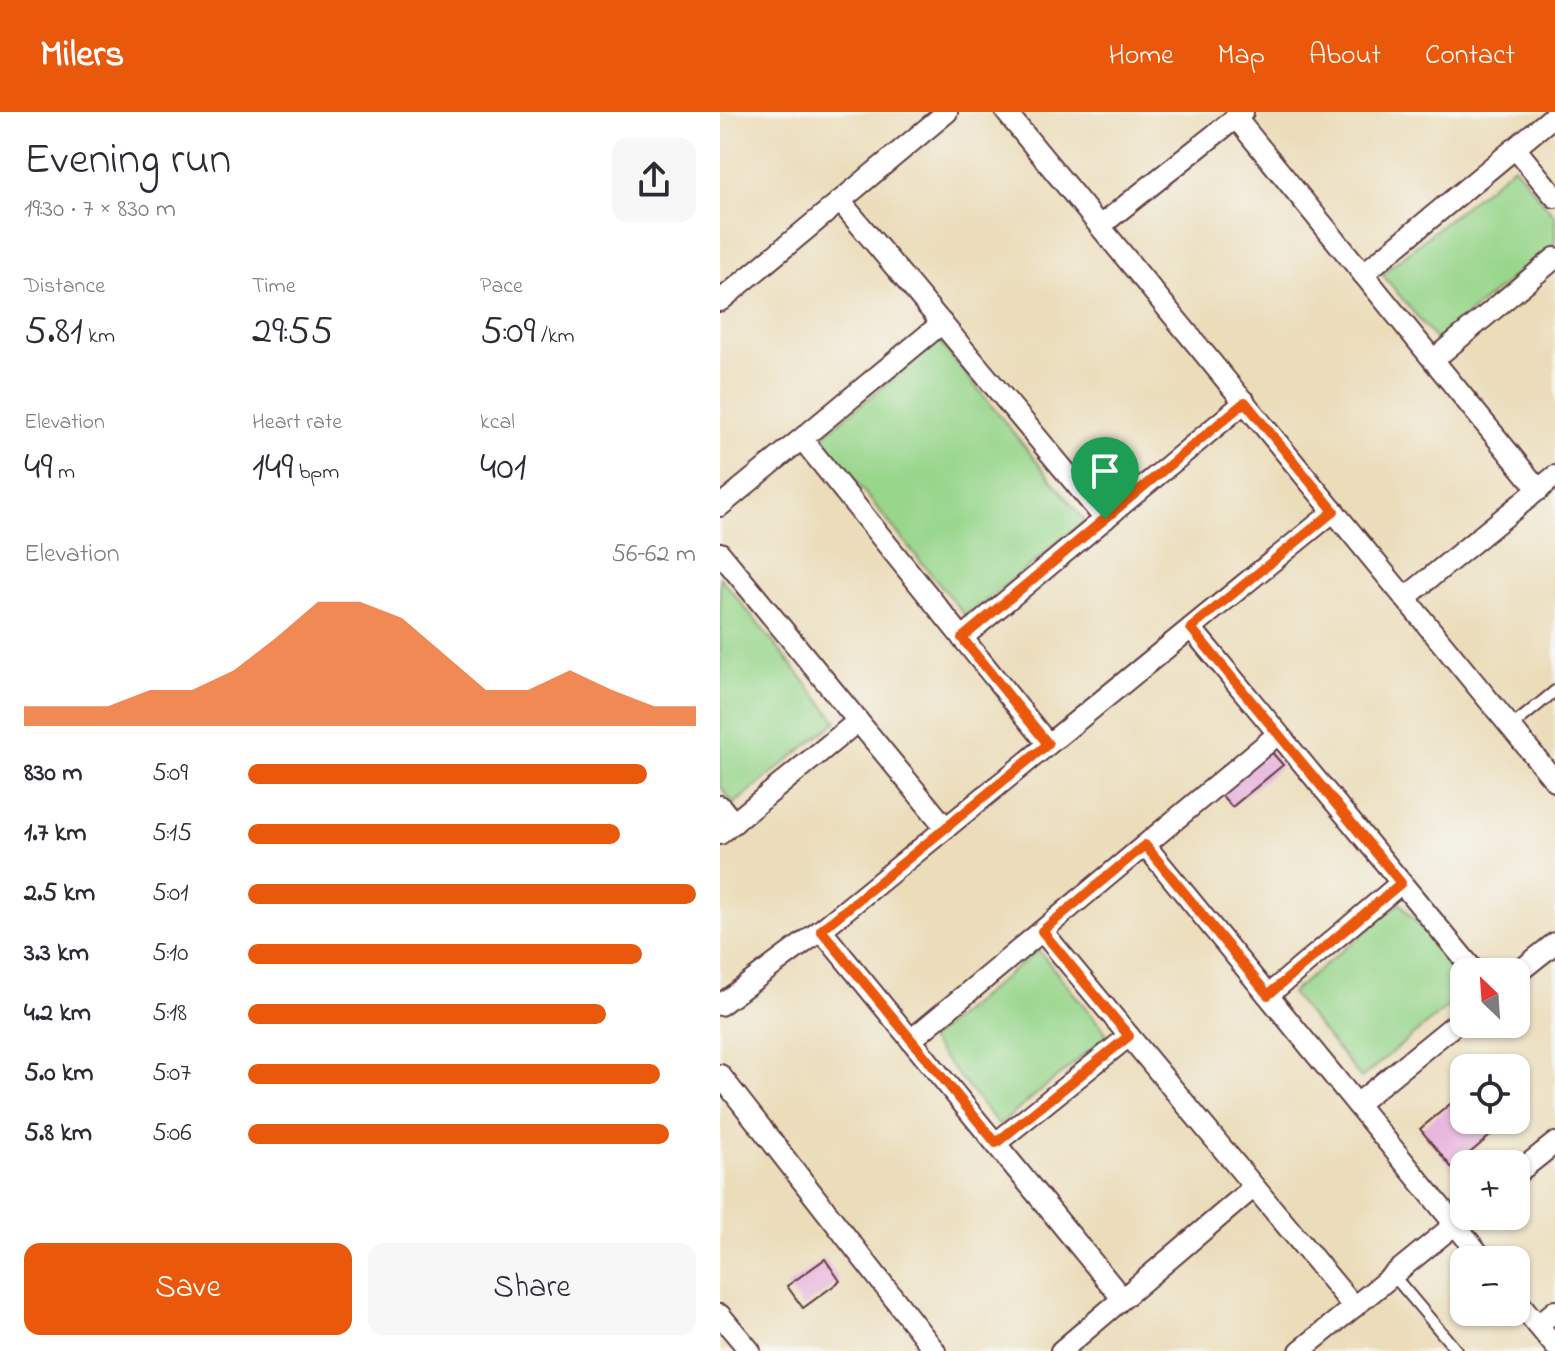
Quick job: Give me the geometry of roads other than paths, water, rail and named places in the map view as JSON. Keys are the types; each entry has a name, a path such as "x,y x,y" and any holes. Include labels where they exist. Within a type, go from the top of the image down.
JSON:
{"street":[{"path":"720,301 947,112"},
{"path":"1006,112 1555,781"},
{"path":"1100,226 1240,115 1363,274 1539,490"},
{"path":"1363,274 1555,115"},
{"path":"1515,148 1555,197"},
{"path":"840,201 1105,519"},
{"path":"1433,360 1555,258"},
{"path":"720,506 942,323"},
{"path":"962,638 1245,402"},
{"path":"802,439 1048,744"},
{"path":"1405,598 1555,476"},
{"path":"720,1005 821,930 1334,511"},
{"path":"720,553 946,828"},
{"path":"1191,628 1463,958"},
{"path":"720,806 727,828 858,721"},
{"path":"911,1040 1278,734"},
{"path":"1145,845 1357,1104 1450,1209"},
{"path":"1268,995 1401,883"},
{"path":"821,930 1121,1297"},
{"path":"1042,931 1354,1307"},
{"path":"1530,963 1555,943"},
{"path":"1357,1104 1450,1028"},
{"path":"996,1143 1129,1036"},
{"path":"720,1075 935,1351"},
{"path":"1530,1163 1555,1143"},
{"path":"1061,1351 1254,1187"},
{"path":"1300,1351 1450,1228"},
{"path":"1538,1325 1555,1311"},
{"path":"720,1315 750,1351"},
{"path":"1530,1316 1555,1346"}],"lane":[{"path":"1511,727 1555,691"},
{"path":"1393,1275 1457,1351"}]}
